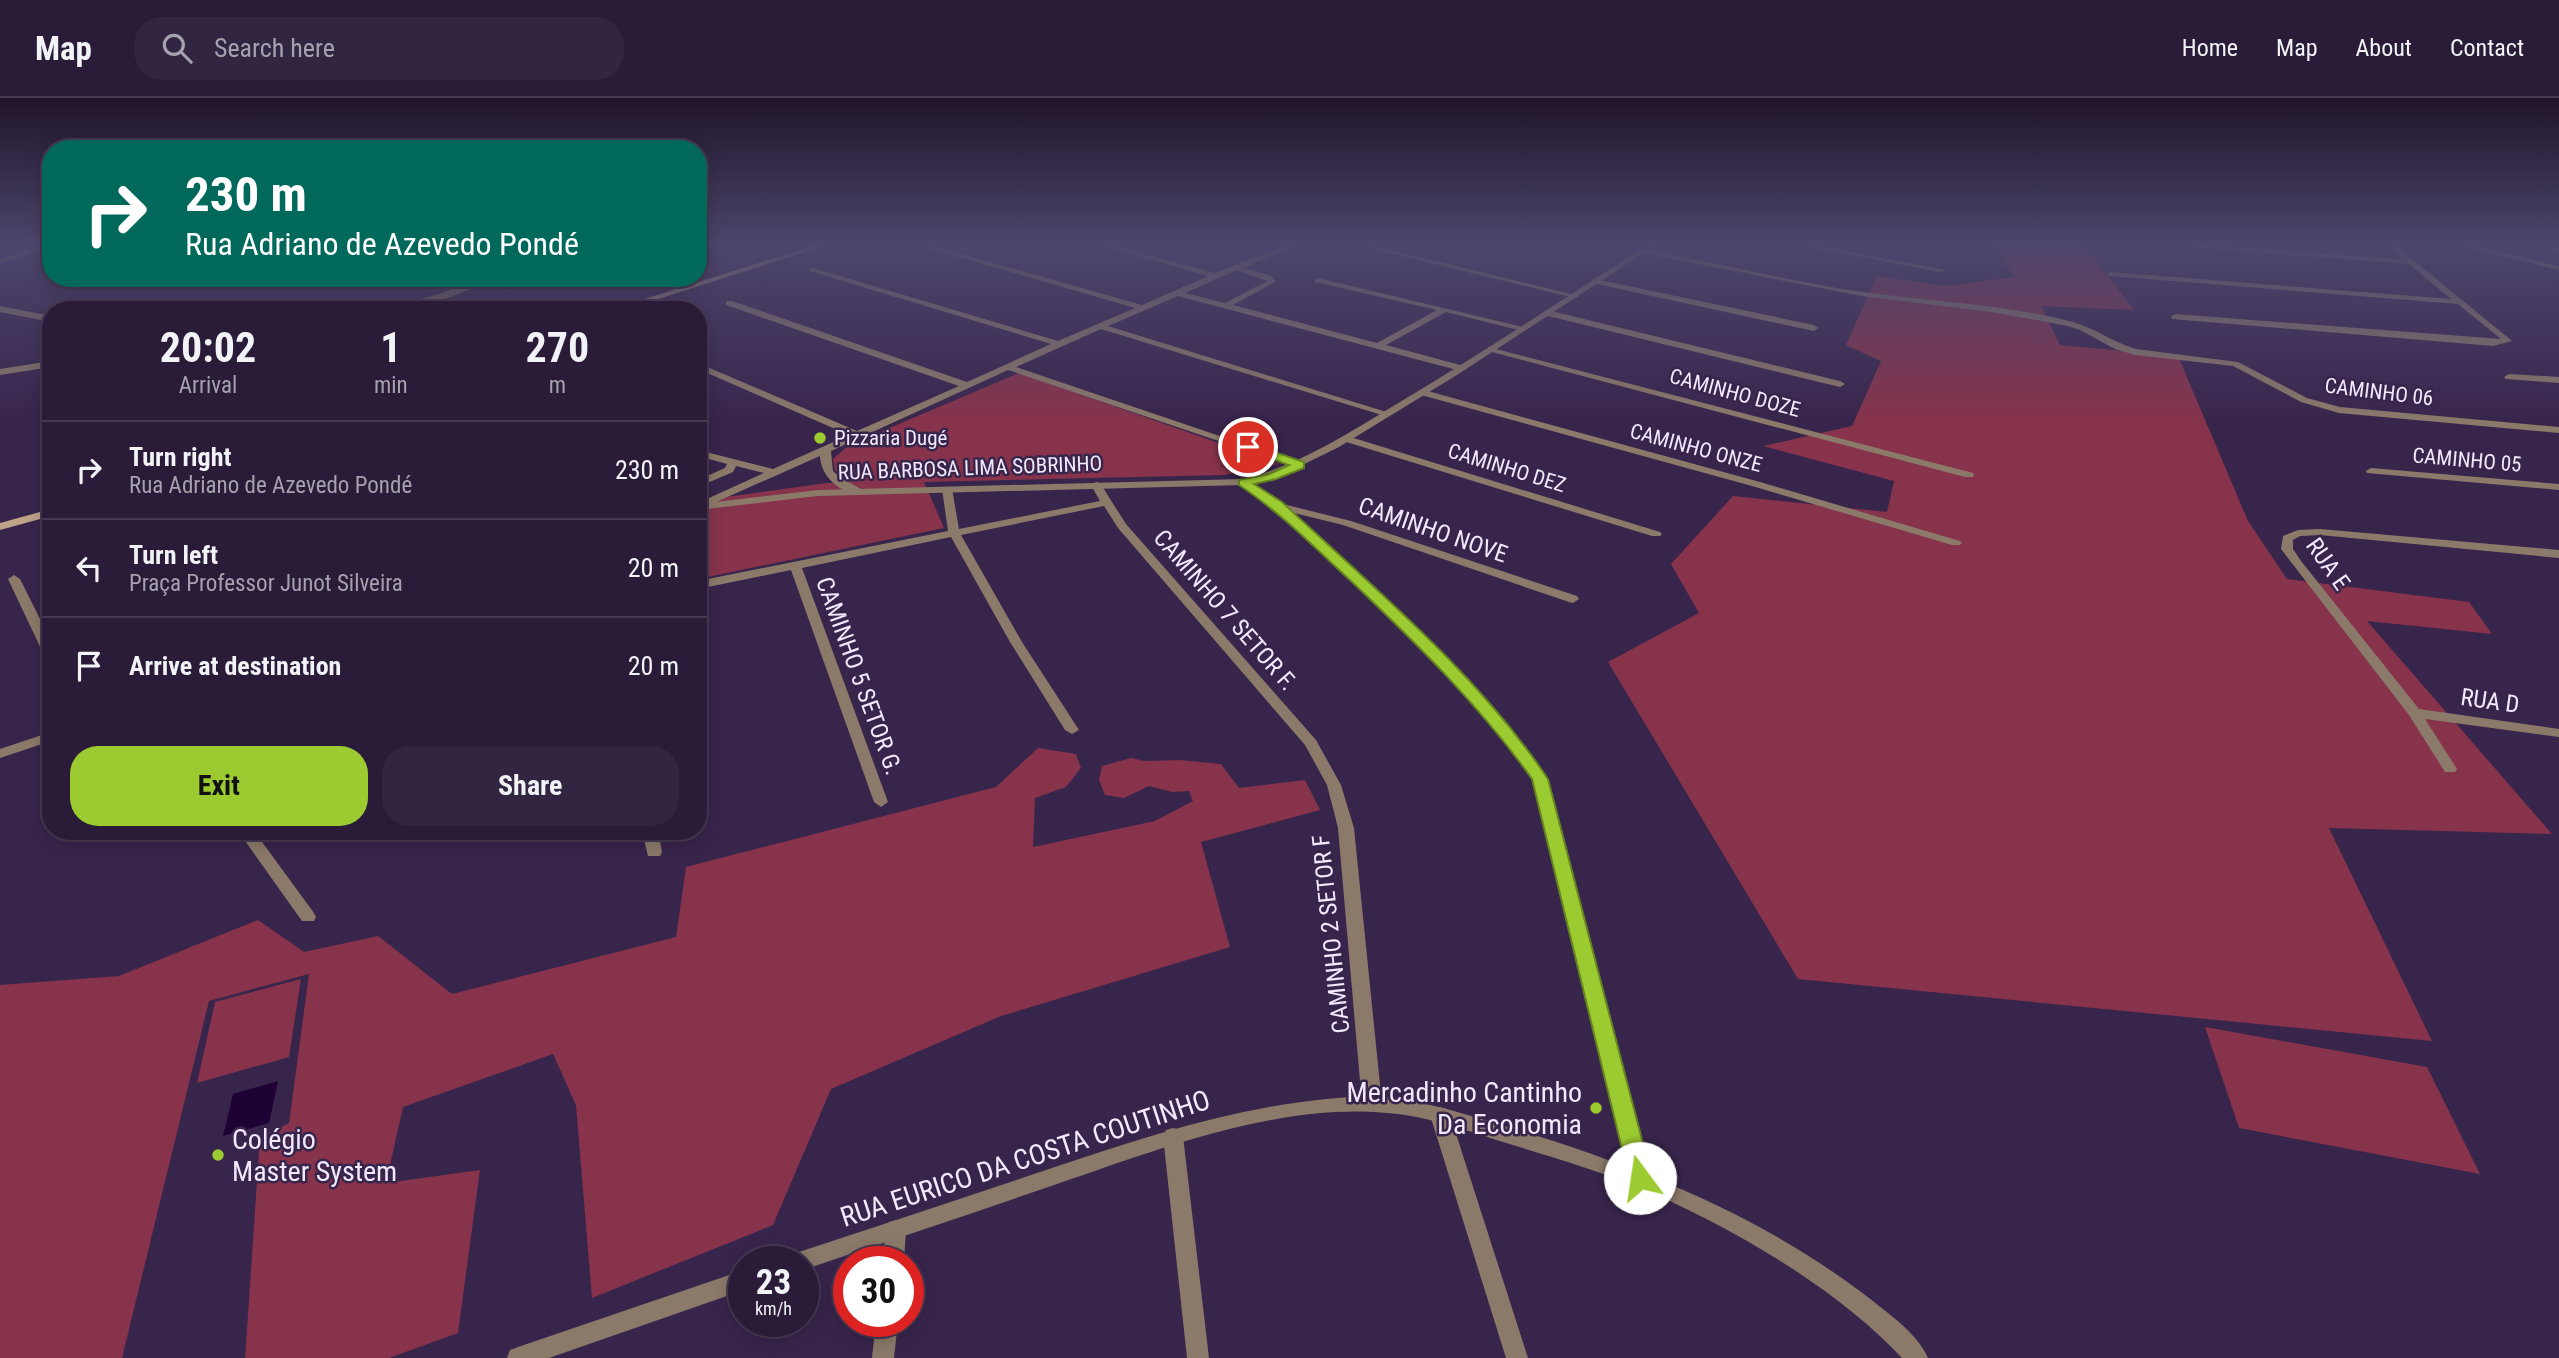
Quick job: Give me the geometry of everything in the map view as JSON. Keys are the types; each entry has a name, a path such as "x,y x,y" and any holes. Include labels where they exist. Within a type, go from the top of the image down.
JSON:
{"main road":[{"path":"0,527 42,515"}],"street":[{"path":"731,304 965,385"},
{"path":"927,304 1059,344"},
{"path":"1132,304 1144,307"},
{"path":"707,503 965,385 1010,368 1152,304"},
{"path":"1218,304 1461,369"},
{"path":"1226,306 1230,304"},
{"path":"1417,304 1523,328"},
{"name":"RUA BARBOSA LIMA SOBRINHO","path":"707,506 785,496 859,492 1243,482 1272,477 1347,439 1562,304"},
{"path":"1701,304 1814,328"},
{"name":"CAMINHO 06","path":"1939,304 2027,315 2083,328 2106,342 2135,352 2235,364 2304,400 2339,410 2559,430"},
{"path":"2175,317 2493,343 2508,341 2463,304"},
{"path":"0,309 42,317"},
{"path":"1378,346 1444,310"},
{"path":"1547,313 1840,384"},
{"path":"1103,327 1388,414"},
{"name":"CAMINHO DOZE","path":"1491,349 1969,475"},
{"path":"0,372 42,365"},
{"path":"1010,368 1300,465"},
{"path":"707,370 858,435"},
{"path":"2509,377 2559,380"},
{"name":"CAMINHO ONZE","path":"1424,393 1756,484 1956,543"},
{"name":"CAMINHO DEZ","path":"1347,439 1656,534"},
{"path":"826,449 823,466 827,472 859,492"},
{"path":"707,455 775,473"},
{"path":"707,480 729,470 733,462"},
{"name":"CAMINHO 05","path":"2371,471 2559,487"},
{"path":"1243,482 1278,505 1426,645 1510,737 1540,779 1640,1178"},
{"name":"CAMINHO 7 SETOR F.","path":"1096,485 1122,526 1311,743 1324,763"},
{"path":"947,489 954,533 1016,642 1072,730"},
{"path":"707,584 1105,503"},
{"name":"CAMINHO NOVE","path":"1278,505 1347,523 1573,599"},
{"name":"RUA E","path":"2450,769 2415,713 2296,563 2287,549 2287,538 2298,533 2320,532 2559,554"},
{"name":"CAMINHO 5 SETOR G.","path":"795,565 881,802"},
{"path":"14,579 42,637"},
{"name":"RUA D","path":"2415,713 2559,733"},
{"path":"0,754 42,739"},
{"name":"CAMINHO 2 SETOR F","path":"1324,763 1334,785 1346,828 1373,1104"},
{"path":"252,840 308,917"},
{"path":"652,840 654,852"},
{"name":"RUA EURICO DA COSTA COUTINHO","path":"819,1255 1173,1136 1300,1108 1373,1104 1440,1115 1640,1178 1687,1198 1818,1273 1895,1333 1917,1358"},
{"path":"1440,1115 1517,1358"},
{"path":"1173,1136 1198,1358"},
{"path":"895,1246 897,1229"},
{"path":"518,1358 569,1348 728,1286"},
{"path":"883,1358 885,1337"}],"shaded area":[{"path":"1865,304 2129,304 2134,310 2041,306 2060,345 2178,356 2248,521 2287,579 2469,602 2492,634 2367,621 2552,834 2329,828 2432,1041 1798,979 1608,662 1699,613 1671,564 1733,496 1887,512 1894,481 1763,446 1852,426 1881,361 1846,345"},
{"path":"1019,373 1279,464 1225,475 924,482 944,528 707,577 707,500 826,483 846,483 835,470 833,459 849,445"},
{"path":"1038,748 1076,754 1081,768 1066,787 1035,798 1033,847 1155,821 1193,801 1189,791 1172,792 1149,786 1124,798 1105,795 1099,780 1102,766 1131,758 1144,761 1180,760 1221,764 1239,788 1305,780 1320,810 1201,842 1230,947 1001,1016 831,1089 773,1225 592,1298 576,1105 553,1054 403,1107 386,1183 480,1170 458,1333 389,1358 245,1358 260,1138 289,1123 309,974 209,1001 122,1358 0,1358 0,985 119,976 258,920 304,952 378,936 452,994 676,937 686,867 996,787"},
{"path":"301,979 289,1057 197,1083 215,1002"},
{"path":"2205,1027 2427,1067 2480,1174 2239,1128"},
{"path":"278,1081 269,1123 223,1136 233,1094"}],"place":[{"name":"Pizzaria Dugé","path":"820,438"},
{"name":"Mercadinho Cantinho Da Economia","path":"1596,1108"},
{"name":"Colégio Master System","path":"218,1155"}],"route":[{"path":"1248,447 1300,465 1272,477 1243,482 1278,505 1323,545 1426,645 1510,737 1540,779 1640,1178"}]}
